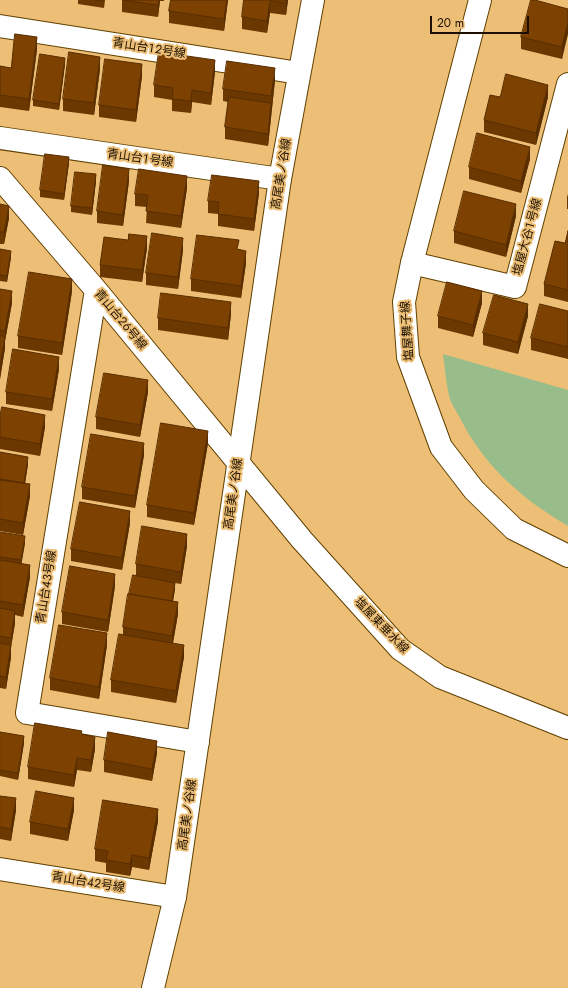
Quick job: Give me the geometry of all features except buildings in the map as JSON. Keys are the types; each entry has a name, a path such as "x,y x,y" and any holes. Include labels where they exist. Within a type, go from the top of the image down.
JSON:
{"street":[{"name":"高尾美ノ谷線","path":"153,988 175,897 280,179 313,0"},
{"name":"塩屋舞子線","path":"480,0 412,263 404,302 408,357 441,447 474,490 514,529 568,556"},
{"name":"青山台１２号線","path":"0,26 299,73"},
{"name":"塩屋大谷１号線","path":"412,263 515,287 568,84"},
{"name":"青山台１号線","path":"0,138 280,179"},
{"name":"青山台２６号線","path":"0,178 96,290 239,463"},
{"name":"青山台４３号線","path":"96,290 27,713 198,742"},
{"name":"塩屋東垂水線","path":"239,463 302,540 400,649 440,677 568,728"},
{"name":"青山台４２号線","path":"0,869 175,897"}],"green space":[{"path":"443,354 568,390 568,526 551,516 520,493 493,466 481,451 470,435 451,401"}]}
